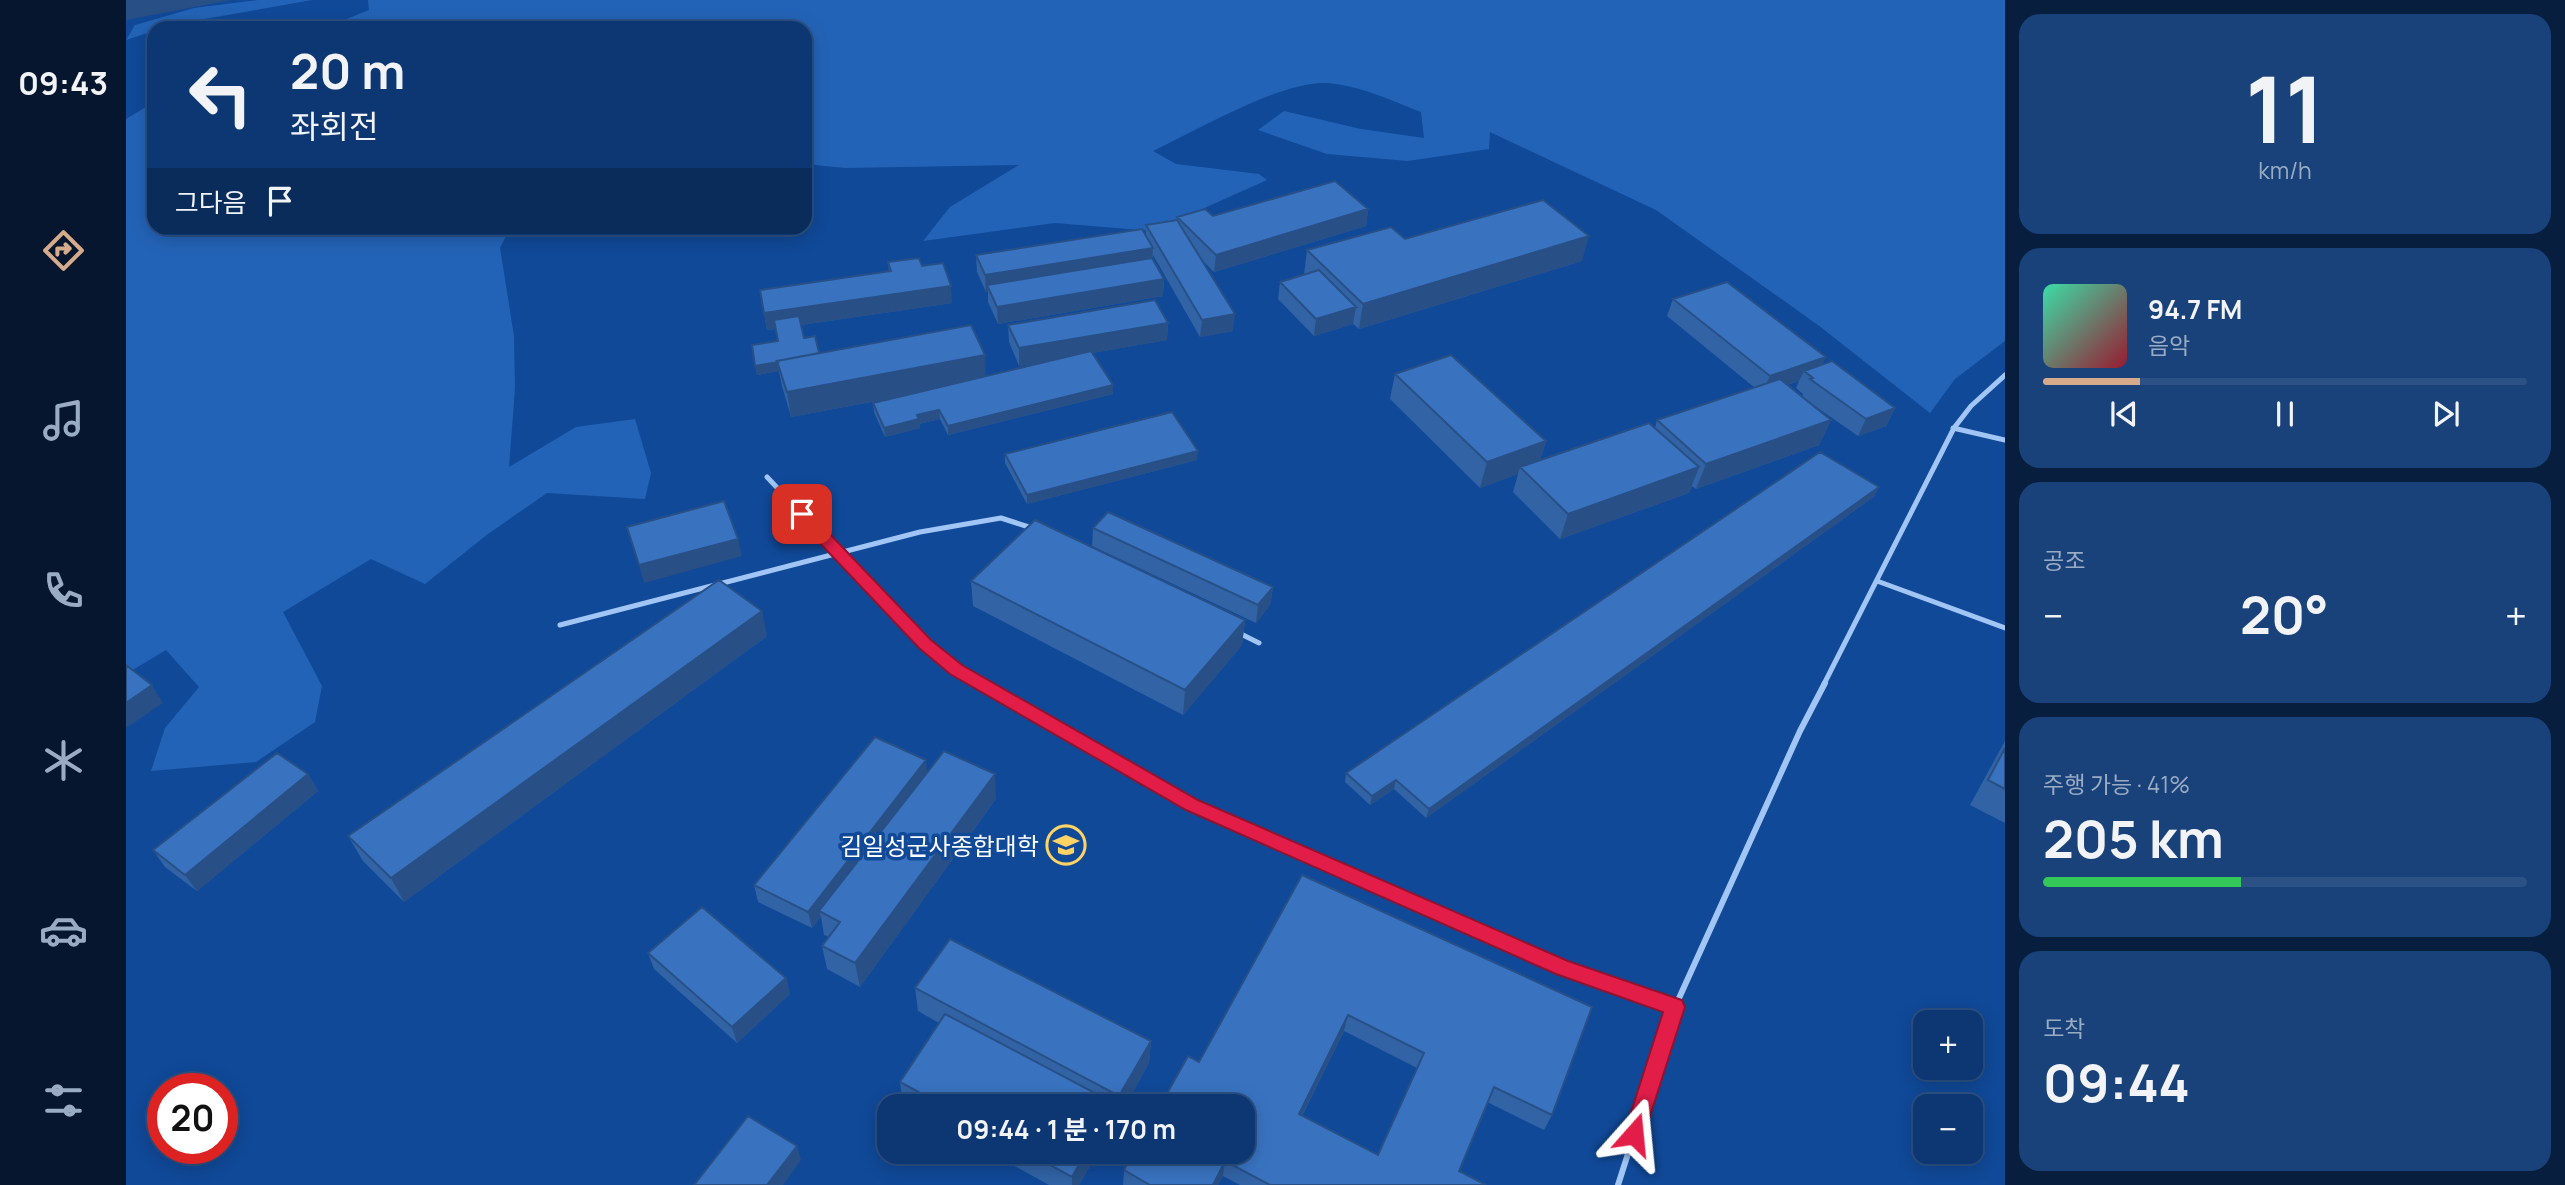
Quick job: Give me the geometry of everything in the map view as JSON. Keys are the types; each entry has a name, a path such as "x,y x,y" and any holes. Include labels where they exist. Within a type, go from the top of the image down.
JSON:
{"lane":[{"path":"1618,1185 1675,1007 1800,731 1935,470 1945,439 1980,394 2005,375"},
{"path":"1953,428 2005,440"},
{"path":"767,477 925,644 956,670 1192,805 1563,968 1675,1007"},
{"path":"560,625 837,551 920,532 1001,518 1039,531"},
{"path":"1877,581 2005,628"},
{"path":"1234,630 1259,643"}],"shaded area":[{"path":"258,0 312,0 194,21 149,21 194,8"},
{"path":"368,0 2005,0 2005,341 1955,379 1930,413 1818,325 1656,210 1490,132 1489,149 1408,161 1327,154 1258,130 1284,111 1361,129 1424,138 1421,112 1348,86 1323,83 1283,91 1153,151 1176,164 1259,174 1267,180 1153,231 1055,223 923,241 950,207 1019,165 845,168 812,165 812,21 342,21 369,10"},
{"path":"147,22 147,33 126,40 135,25"},
{"path":"147,106 147,235 506,235 500,248 514,336 515,388 509,467 576,427 635,419 651,473 645,499 547,493 488,534 425,584 371,559 283,612 322,686 315,722 256,762 151,771 165,728 199,687 166,650 126,674 126,119"}],"building":[{"path":"1335,181 1368,209 1216,255 1177,217 1205,209 1213,216"},
{"path":"1543,200 1589,236 1363,304 1307,250 1391,227 1405,239"},
{"path":"1177,220 1235,314 1202,320 1146,225"},
{"path":"1142,229 1153,248 985,275 976,255"},
{"path":"919,258 922,266 943,263 951,286 764,313 760,290 891,271 888,262"},
{"path":"1152,258 1164,279 997,307 987,285"},
{"path":"1319,270 1356,307 1316,319 1280,282"},
{"path":"1727,282 1826,357 1770,376 1673,299"},
{"path":"1155,300 1168,323 1019,348 1008,325"},
{"path":"799,316 804,338 815,336 819,353 755,366 752,345 778,341 774,320"},
{"path":"971,325 985,355 787,392 777,361"},
{"path":"1091,351 1113,385 948,426 939,410 917,415 919,419 884,428 873,403"},
{"path":"1451,355 1546,441 1487,462 1395,374"},
{"path":"1832,361 1895,408 1866,419 1810,379 1813,378 1804,371"},
{"path":"1780,379 1831,420 1706,464 1657,420"},
{"path":"1172,412 1198,451 1027,495 1005,454"},
{"path":"1649,423 1699,467 1568,514 1520,467"},
{"path":"1820,452 1879,487 1429,809 1396,780 1372,796 1346,773"},
{"path":"724,501 738,539 639,565 627,527"},
{"path":"1108,512 1273,587 1258,605 1093,528"},
{"path":"1035,520 1245,620 1185,690 971,581"},
{"path":"719,580 762,611 391,878 348,836"},
{"path":"126,665 152,685 126,703"},
{"path":"875,737 926,760 808,912 754,885"},
{"path":"2005,748 2005,789 1988,780"},
{"path":"944,751 995,774 855,963 822,946 840,922 819,911"},
{"path":"277,753 308,774 185,875 153,850"},
{"path":"1302,875 1592,1007 1552,1115 1494,1087 1459,1171 1486,1185 1270,1185 1231,1164 1255,1164 1255,1094 1167,1094 1188,1056 1199,1062","holes":["1348,1015 1424,1053 1378,1155 1299,1114"]},
{"path":"702,907 786,978 732,1027 648,953"},
{"path":"950,939 1151,1041 1120,1094 1115,1094 915,988"},
{"path":"945,1014 1097,1094 922,1094 900,1082"},
{"path":"748,1116 797,1146 767,1185 694,1185"},
{"path":"1048,1164 1079,1164 1072,1177"},
{"path":"1127,1164 1224,1164 1213,1185 1150,1185 1124,1170"}],"place":[{"name":"김일성군사종합대학","path":"1066,845"}],"route":[{"path":"802,514 925,644 956,670 1192,805 1563,968 1675,1007 1634,1134"}]}
